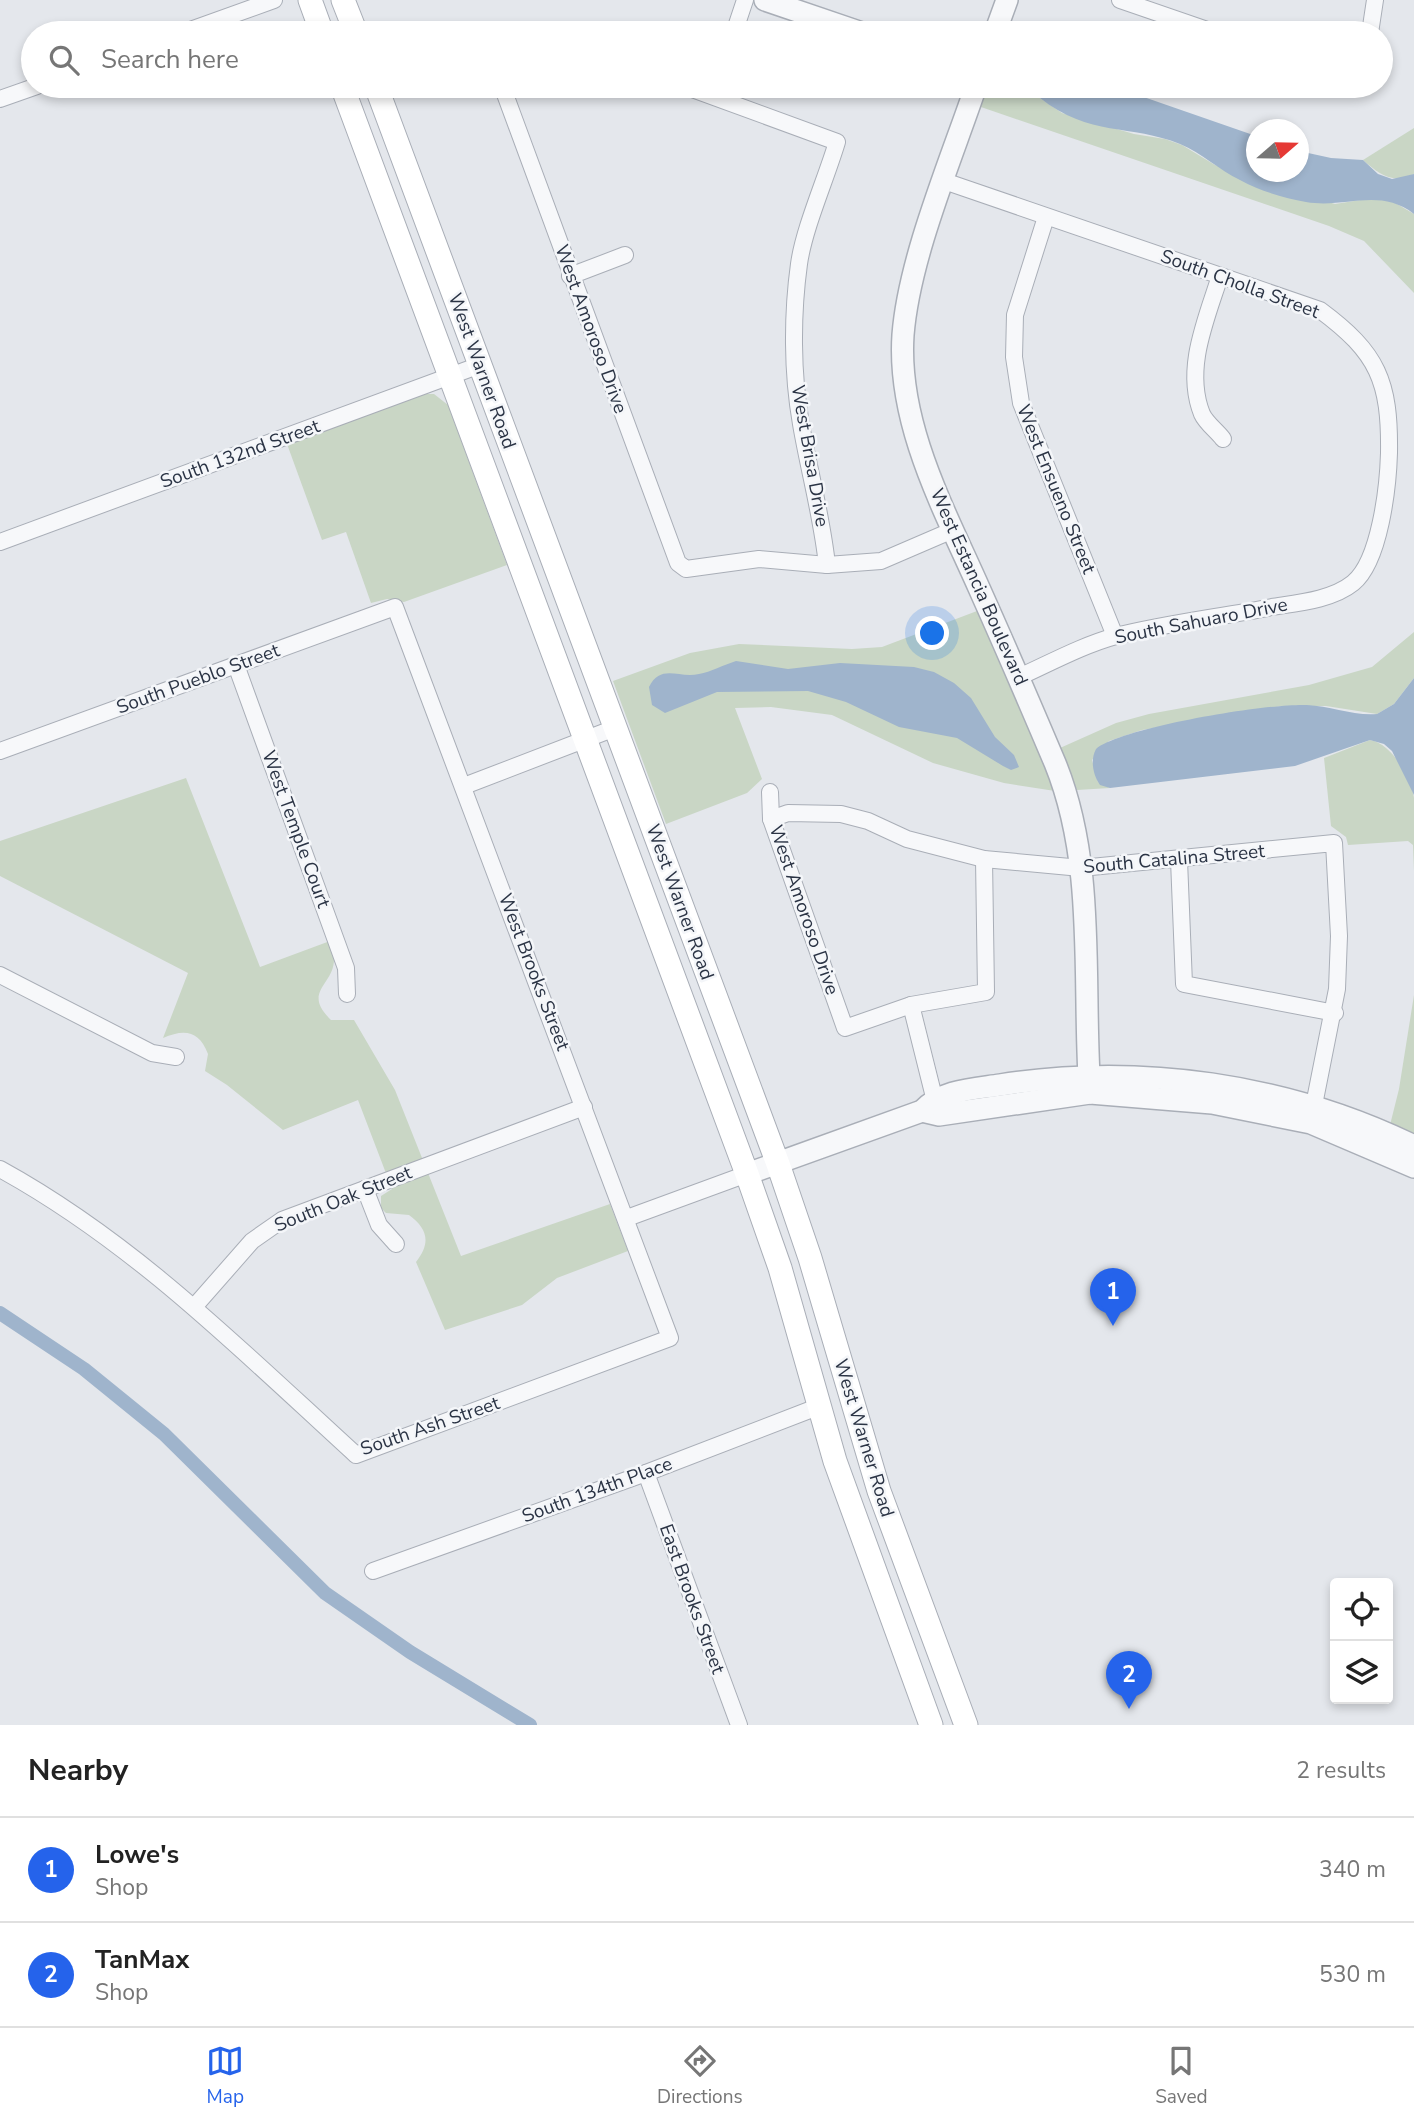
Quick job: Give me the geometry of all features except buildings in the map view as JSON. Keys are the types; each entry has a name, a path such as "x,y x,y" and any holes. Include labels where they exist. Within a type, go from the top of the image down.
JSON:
{"main road":[{"path":"310,0 318,21"},
{"path":"343,0 351,21"},
{"name":"West Warner Road","path":"346,98 747,1174 780,1268 835,1461 931,1725"},
{"name":"West Warner Road","path":"380,98 778,1164 810,1258 865,1450 965,1725"},
{"path":"864,1542 894,1532"}],"street":[{"path":"215,21 274,0"},
{"path":"738,21 745,0"},
{"path":"765,0 827,21"},
{"path":"999,21 1007,0"},
{"path":"1122,0 1182,21"},
{"path":"1372,21 1375,0"},
{"path":"0,99 21,92"},
{"name":"West Amoroso Drive","path":"506,98 678,563 686,569 759,559 827,565"},
{"name":"West Brisa Drive","path":"732,98 837,142 800,262 796,317 796,376 801,423 821,515 827,565"},
{"name":"West Estancia Boulevard","path":"972,98 914,275 903,337 908,403 916,435 953,530 1019,677 1073,813 1081,868 1089,1084"},
{"name":"South Cholla Street","path":"944,181 1320,310 1353,334 1379,372 1389,411 1388,470 1372,555"},
{"name":"West Ensueno Street","path":"1046,217 1015,315 1014,357 1021,403 1115,636"},
{"path":"570,276 625,255"},
{"path":"1220,276 1198,346 1195,385 1203,416 1223,439"},
{"name":"South 132nd Street","path":"0,542 451,378 480,365"},
{"path":"827,565 881,561 953,530"},
{"name":"South Sahuaro Drive","path":"1019,677 1115,636 1326,596 1353,583 1372,555"},
{"name":"South Pueblo Street","path":"0,751 395,607"},
{"name":"West Brooks Street","path":"395,607 670,1338"},
{"name":"West Temple Court","path":"236,665 346,968 347,994"},
{"path":"464,786 615,728"},
{"name":"West Amoroso Drive","path":"770,792 771,819 845,1028 911,1005"},
{"name":"South Catalina Street","path":"771,819 788,813 841,814 869,821 907,839 984,859 1081,868 1334,843 1339,960 1335,1013"},
{"path":"932,1108 911,1005 986,992 984,859"},
{"path":"1179,860 1184,984 1335,1013 1312,1115"},
{"path":"0,975 152,1053 176,1057"},
{"path":"627,1218 932,1108 1089,1084 1312,1115 1414,1146"},
{"name":"South Oak Street","path":"194,1307 252,1241 269,1228 584,1107"},
{"path":"1312,1115 1414,1167"},
{"path":"0,1169 93,1227 194,1307"},
{"path":"365,1189 379,1225 396,1244"},
{"name":"South Ash Street","path":"194,1307 356,1455 670,1338"},
{"name":"South 134th Place","path":"373,1571 646,1474 820,1406"},
{"name":"East Brooks Street","path":"646,1474 739,1725"}],"green space":[{"path":"984,98 1040,98 1062,113 1182,145 1215,165 1246,175 1246,182 1267,182 1335,204 1373,198 1392,201 1414,214 1414,293 1364,241 1329,226 981,107"},
{"path":"1414,128 1414,174 1393,178 1363,160"},
{"path":"424,394 434,394 448,405 507,565 404,602 387,599 371,603 346,532 322,540 287,444"},
{"path":"977,611 1055,791 1004,783 933,763 832,715 771,707 735,708 762,779 747,793 666,824 613,681 690,653 739,644 852,649 882,647"},
{"path":"1414,632 1414,678 1394,704 1377,714 1326,706 1282,706 1142,730 1109,741 1092,760 1098,782 1110,788 1077,790 1060,748 1116,723 1149,714 1309,685 1372,667"},
{"path":"1370,740 1393,754 1409,781 1414,798 1414,871 1413,845 1408,841 1348,845 1346,837 1331,826 1324,758"},
{"path":"186,778 260,967 330,941 334,956 333,967 319,995 319,1002 331,1020 354,1020 395,1090 461,1256 610,1204 628,1251 557,1278 522,1305 445,1330 416,1262 424,1249 424,1231 409,1215 386,1213 381,1208 381,1196 392,1189 358,1100 283,1130 227,1085 205,1071 208,1054 195,1036 178,1033 163,1038 188,973 0,876 0,841"},
{"path":"1414,995 1414,1141 1389,1129 1399,1089"}],"water":[{"path":"1040,98 1147,98 1246,133 1246,182 1309,182 1309,153 1363,160 1378,174 1392,179 1414,174 1414,214 1401,206 1375,200 1320,203 1272,194 1232,176 1180,144 1076,119"},
{"path":"736,661 788,669 840,663 914,667 934,672 954,683 971,698 995,737 1014,755 1019,767 1011,770 957,738 899,727 846,702 808,691 717,692 665,713 652,705 649,687 659,676 671,673 699,674"},
{"path":"1414,678 1414,795 1392,751 1384,744 1370,740 1295,766 1110,788 1100,785 1094,772 1093,758 1096,749 1135,733 1198,718 1288,705 1377,714 1394,704"}],"waterway":[{"path":"0,1313 84,1369 164,1434 325,1593 410,1652 530,1725"}],"place":[{"name":"Lowe's","path":"1113,1326"},
{"name":"TanMax","path":"1129,1709"}]}
